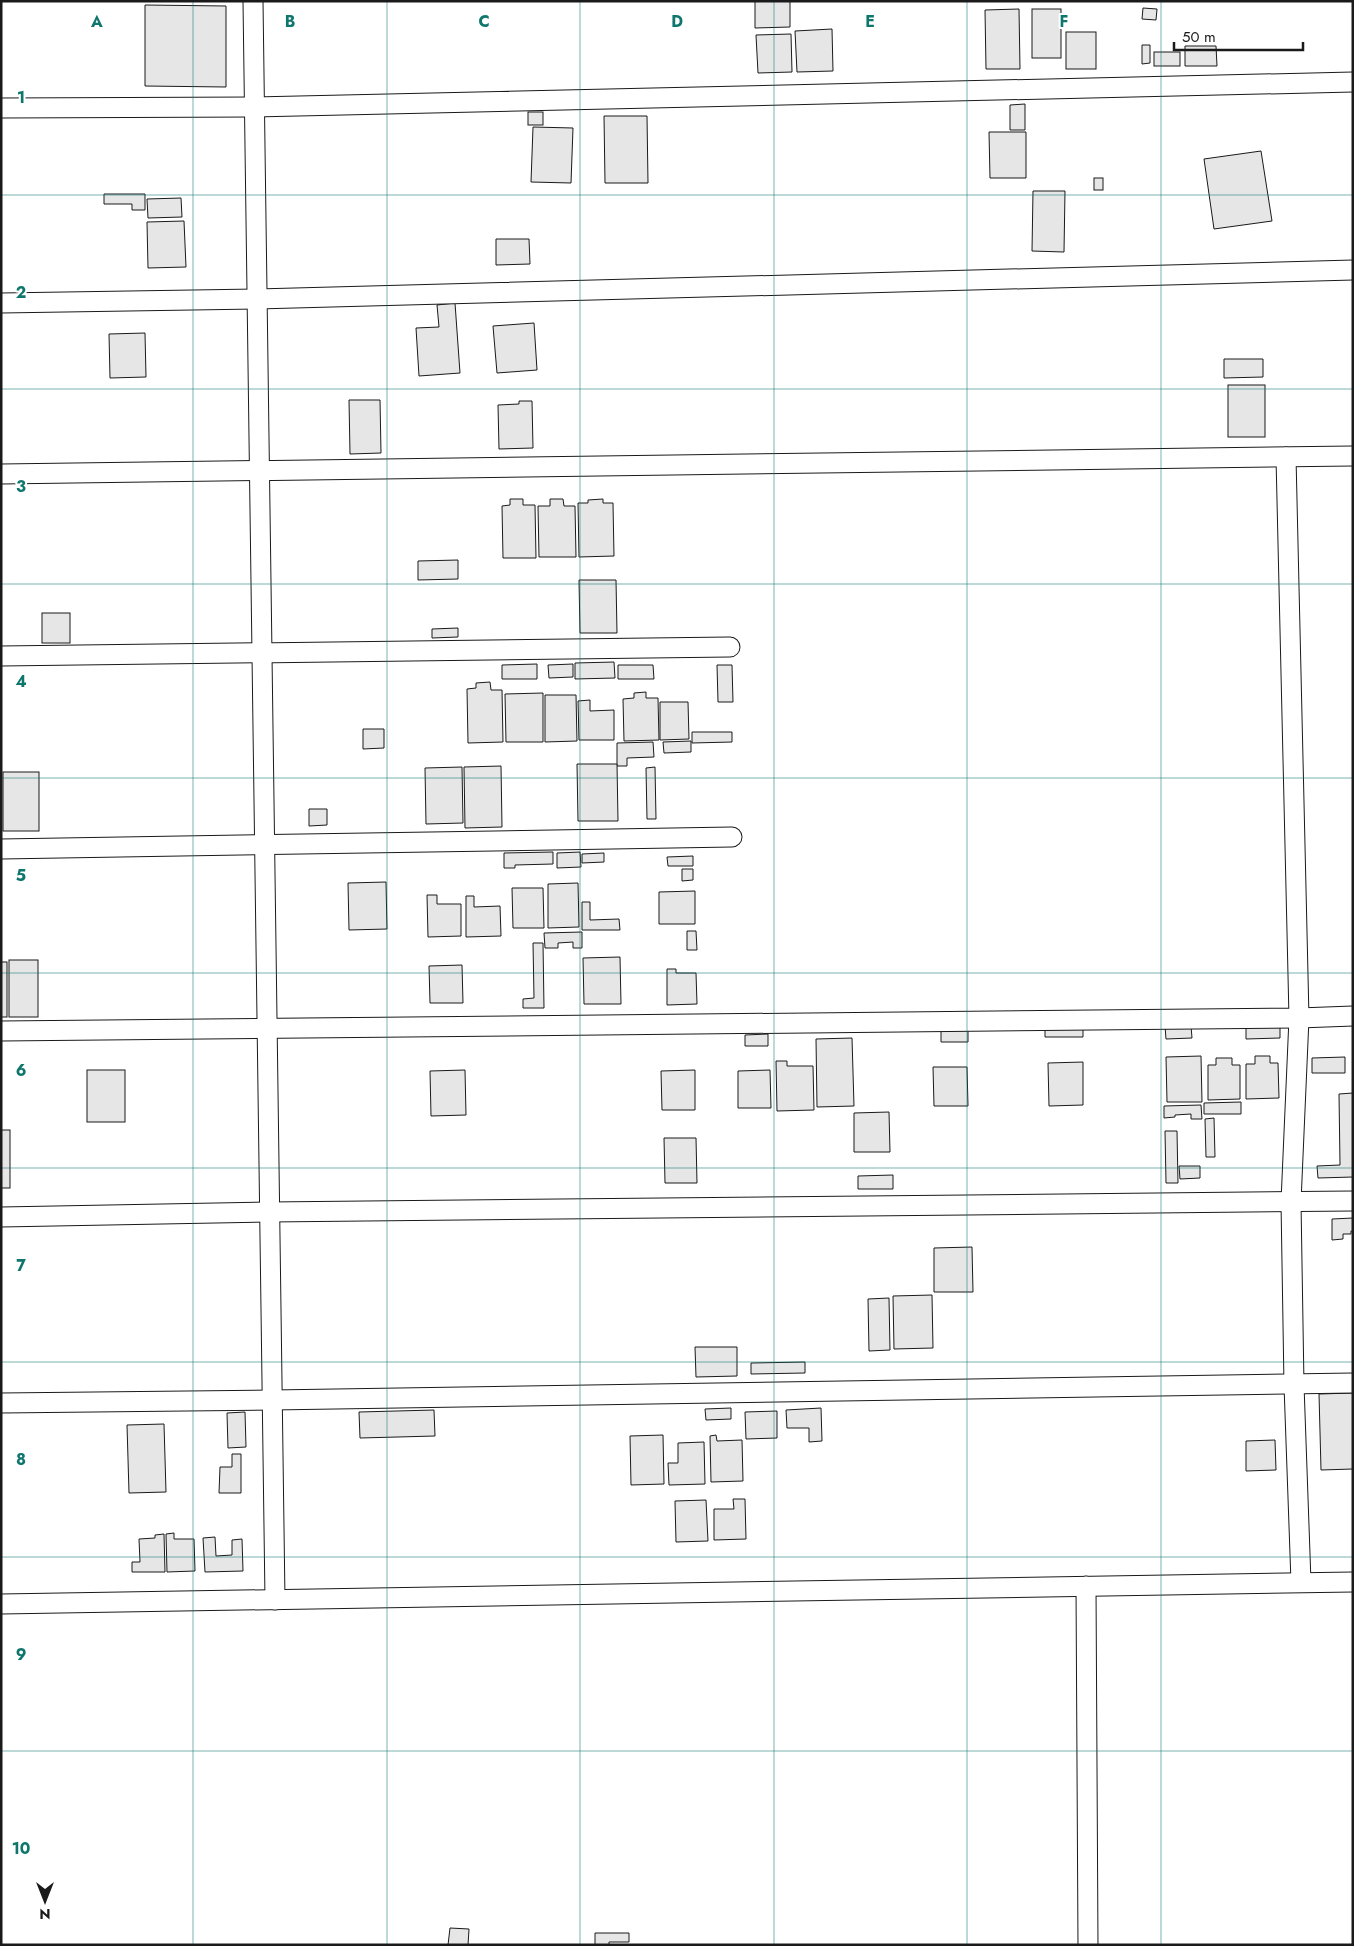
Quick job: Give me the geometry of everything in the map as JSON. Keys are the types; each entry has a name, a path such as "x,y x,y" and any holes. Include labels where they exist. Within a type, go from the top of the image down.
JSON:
{"street":[{"path":"253,1 275,1600"},
{"path":"1,108 254,107 1353,82"},
{"path":"1,303 1353,270"},
{"path":"1,474 1353,456"},
{"path":"1286,457 1299,1018 1291,1202 1294,1385 1301,1582"},
{"path":"1,656 730,647"},
{"path":"1,849 732,837"},
{"path":"1,1031 1353,1016"},
{"path":"1,1217 269,1212 1353,1201"},
{"path":"1,1403 1353,1383"},
{"path":"1,1604 1353,1582"},
{"path":"1086,1586 1088,1945"}],"building":[{"path":"755,1 790,1 790,27 755,28"},
{"path":"145,5 226,6 226,87 145,86"},
{"path":"1143,8 1157,9 1156,20 1142,19"},
{"path":"1019,9 1020,69 986,69 985,10"},
{"path":"1032,9 1061,9 1061,58 1032,58"},
{"path":"832,29 833,71 797,72 795,31"},
{"path":"1066,32 1096,32 1096,69 1066,69"},
{"path":"791,34 792,72 758,73 756,35"},
{"path":"1142,45 1150,45 1150,63 1142,64"},
{"path":"1185,46 1216,46 1217,66 1185,66"},
{"path":"1154,52 1180,52 1180,66 1154,66"},
{"path":"1025,104 1025,130 1010,130 1010,105"},
{"path":"528,112 543,112 543,125 528,125"},
{"path":"604,116 647,116 648,183 605,183"},
{"path":"533,127 573,128 571,183 531,182"},
{"path":"989,132 1026,132 1026,178 990,178"},
{"path":"1261,151 1272,221 1214,229 1204,159"},
{"path":"1094,178 1103,178 1103,190 1094,190"},
{"path":"1033,191 1065,191 1064,252 1032,251"},
{"path":"104,194 145,194 145,210 132,210 132,204 104,204"},
{"path":"181,198 182,217 148,218 147,199"},
{"path":"184,221 186,267 148,268 147,222"},
{"path":"496,239 529,239 530,264 496,265"},
{"path":"455,303 460,373 419,376 416,328 439,327 437,305"},
{"path":"534,323 537,370 497,373 493,326"},
{"path":"145,333 146,377 110,378 109,334"},
{"path":"1224,359 1263,359 1263,377 1224,378"},
{"path":"1228,385 1265,385 1265,437 1228,437"},
{"path":"349,400 380,400 381,453 350,454"},
{"path":"519,401 532,401 533,448 499,449 498,405 519,404"},
{"path":"510,499 523,499 523,505 535,505 536,558 503,558 502,506 510,505"},
{"path":"550,499 563,499 564,506 575,506 576,557 539,557 538,506 550,506"},
{"path":"603,499 603,503 613,503 614,556 579,557 578,503 588,503 588,500"},
{"path":"458,560 458,579 418,580 418,561"},
{"path":"579,580 616,580 617,633 580,633"},
{"path":"42,613 70,613 70,643 42,643"},
{"path":"458,628 458,637 432,638 432,629"},
{"path":"614,662 615,678 575,679 575,663"},
{"path":"537,664 537,679 502,679 502,665"},
{"path":"573,664 573,677 549,678 548,665"},
{"path":"618,665 653,665 654,679 618,679"},
{"path":"717,665 732,665 733,702 718,702"},
{"path":"490,682 491,690 502,690 503,742 468,743 467,689 476,688 476,683"},
{"path":"646,692 646,698 658,698 659,740 624,741 623,699 634,698 634,693"},
{"path":"543,693 543,742 506,742 505,694"},
{"path":"545,695 576,695 577,741 545,742"},
{"path":"590,700 590,711 614,710 614,740 579,740 578,701"},
{"path":"660,702 688,702 689,739 660,740"},
{"path":"363,729 384,729 384,748 363,749"},
{"path":"692,732 732,732 732,742 692,743"},
{"path":"691,741 691,752 664,753 663,742"},
{"path":"653,742 654,757 627,758 627,766 617,766 617,743"},
{"path":"577,764 617,764 618,821 578,821"},
{"path":"501,766 502,827 465,828 464,767"},
{"path":"462,767 463,823 426,824 425,768"},
{"path":"655,767 656,819 647,819 646,768"},
{"path":"3,772 39,772 39,831 3,831"},
{"path":"309,809 327,809 327,825 309,826"},
{"path":"553,852 553,864 515,865 515,868 504,868 504,853"},
{"path":"580,852 581,867 557,868 557,853"},
{"path":"604,853 604,862 582,863 582,854"},
{"path":"693,856 693,866 668,866 667,857"},
{"path":"682,869 693,869 693,880 682,881"},
{"path":"386,882 387,929 349,930 348,883"},
{"path":"578,883 579,927 548,928 548,884"},
{"path":"512,888 543,888 544,928 513,928"},
{"path":"695,891 695,924 659,924 659,892"},
{"path":"427,895 437,895 437,904 461,904 461,936 428,937"},
{"path":"466,896 474,896 474,907 500,906 501,936 466,937"},
{"path":"582,902 590,902 590,920 619,919 620,930 582,930"},
{"path":"687,931 696,931 697,950 687,950"},
{"path":"582,932 582,948 573,948 573,942 558,943 558,948 545,948 544,933"},
{"path":"533,943 543,943 544,1008 523,1008 523,999 534,998"},
{"path":"620,957 621,1004 584,1004 583,958"},
{"path":"9,960 38,960 38,1017 9,1017"},
{"path":"1,962 7,962 7,1017 1,1017"},
{"path":"462,965 463,1003 430,1003 429,966"},
{"path":"667,969 676,969 676,973 696,973 697,1004 667,1005"},
{"path":"1246,1021 1280,1021 1280,1038 1246,1039"},
{"path":"1083,1023 1083,1037 1045,1037 1045,1024"},
{"path":"1165,1026 1191,1026 1192,1038 1166,1039"},
{"path":"968,1030 968,1042 941,1042 941,1031"},
{"path":"768,1034 768,1046 745,1046 745,1035"},
{"path":"852,1038 854,1106 817,1107 816,1039"},
{"path":"1201,1056 1202,1102 1167,1102 1166,1057"},
{"path":"1255,1056 1270,1056 1270,1063 1278,1063 1279,1098 1246,1099 1246,1064 1255,1064"},
{"path":"1345,1057 1345,1073 1312,1073 1312,1058"},
{"path":"1216,1058 1232,1058 1232,1065 1240,1065 1240,1099 1208,1100 1208,1065 1216,1065"},
{"path":"776,1061 787,1061 787,1066 813,1066 814,1110 777,1111"},
{"path":"1083,1062 1083,1105 1049,1106 1048,1063"},
{"path":"933,1067 967,1067 968,1106 934,1106"},
{"path":"87,1070 125,1070 125,1122 87,1122"},
{"path":"465,1070 466,1115 431,1116 430,1071"},
{"path":"695,1070 695,1110 662,1110 661,1071"},
{"path":"770,1070 771,1108 738,1108 738,1071"},
{"path":"1353,1093 1353,1177 1318,1178 1317,1166 1340,1165 1339,1094"},
{"path":"1241,1102 1241,1114 1204,1114 1204,1103"},
{"path":"1201,1105 1202,1119 1191,1119 1191,1114 1164,1118 1164,1106"},
{"path":"889,1112 890,1152 854,1152 854,1113"},
{"path":"1214,1118 1215,1157 1206,1157 1205,1119"},
{"path":"1,1130 10,1130 10,1188 1,1188"},
{"path":"1165,1131 1177,1131 1178,1183 1166,1183"},
{"path":"664,1138 696,1138 697,1183 665,1183"},
{"path":"1179,1166 1200,1166 1200,1178 1180,1179"},
{"path":"893,1175 893,1189 858,1189 858,1176"},
{"path":"1353,1218 1353,1231 1351,1231 1351,1234 1343,1234 1343,1239 1332,1240 1332,1219"},
{"path":"972,1247 973,1292 934,1292 934,1248"},
{"path":"932,1295 933,1348 894,1349 893,1296"},
{"path":"889,1298 890,1350 869,1351 868,1299"},
{"path":"695,1347 737,1347 737,1376 696,1377"},
{"path":"805,1362 805,1373 751,1374 751,1363"},
{"path":"1353,1393 1353,1469 1321,1470 1319,1394"},
{"path":"731,1408 731,1419 706,1420 705,1409"},
{"path":"821,1408 822,1441 809,1442 809,1428 787,1428 786,1410"},
{"path":"434,1410 435,1436 360,1438 359,1412"},
{"path":"777,1411 777,1438 746,1439 745,1412"},
{"path":"245,1412 246,1447 228,1448 227,1413"},
{"path":"164,1424 166,1492 129,1493 127,1425"},
{"path":"663,1435 664,1484 631,1485 630,1436"},
{"path":"716,1435 717,1441 742,1440 743,1481 711,1482 710,1436"},
{"path":"1275,1440 1276,1470 1246,1471 1246,1441"},
{"path":"704,1442 705,1484 669,1485 668,1463 678,1463 678,1443"},
{"path":"232,1454 241,1454 241,1493 219,1493 220,1467 232,1467"},
{"path":"733,1499 745,1499 746,1539 714,1540 714,1509 734,1509"},
{"path":"706,1500 708,1541 676,1542 675,1501"},
{"path":"174,1533 174,1539 194,1539 195,1571 167,1572 166,1534"},
{"path":"164,1534 165,1572 132,1572 132,1562 140,1562 139,1539 155,1538 155,1535"},
{"path":"215,1537 216,1556 232,1555 232,1540 242,1539 243,1571 205,1572 203,1538"},
{"path":"450,1928 469,1929 468,1945 448,1945"},
{"path":"595,1933 629,1933 629,1942 609,1942 609,1945 595,1945"}]}
